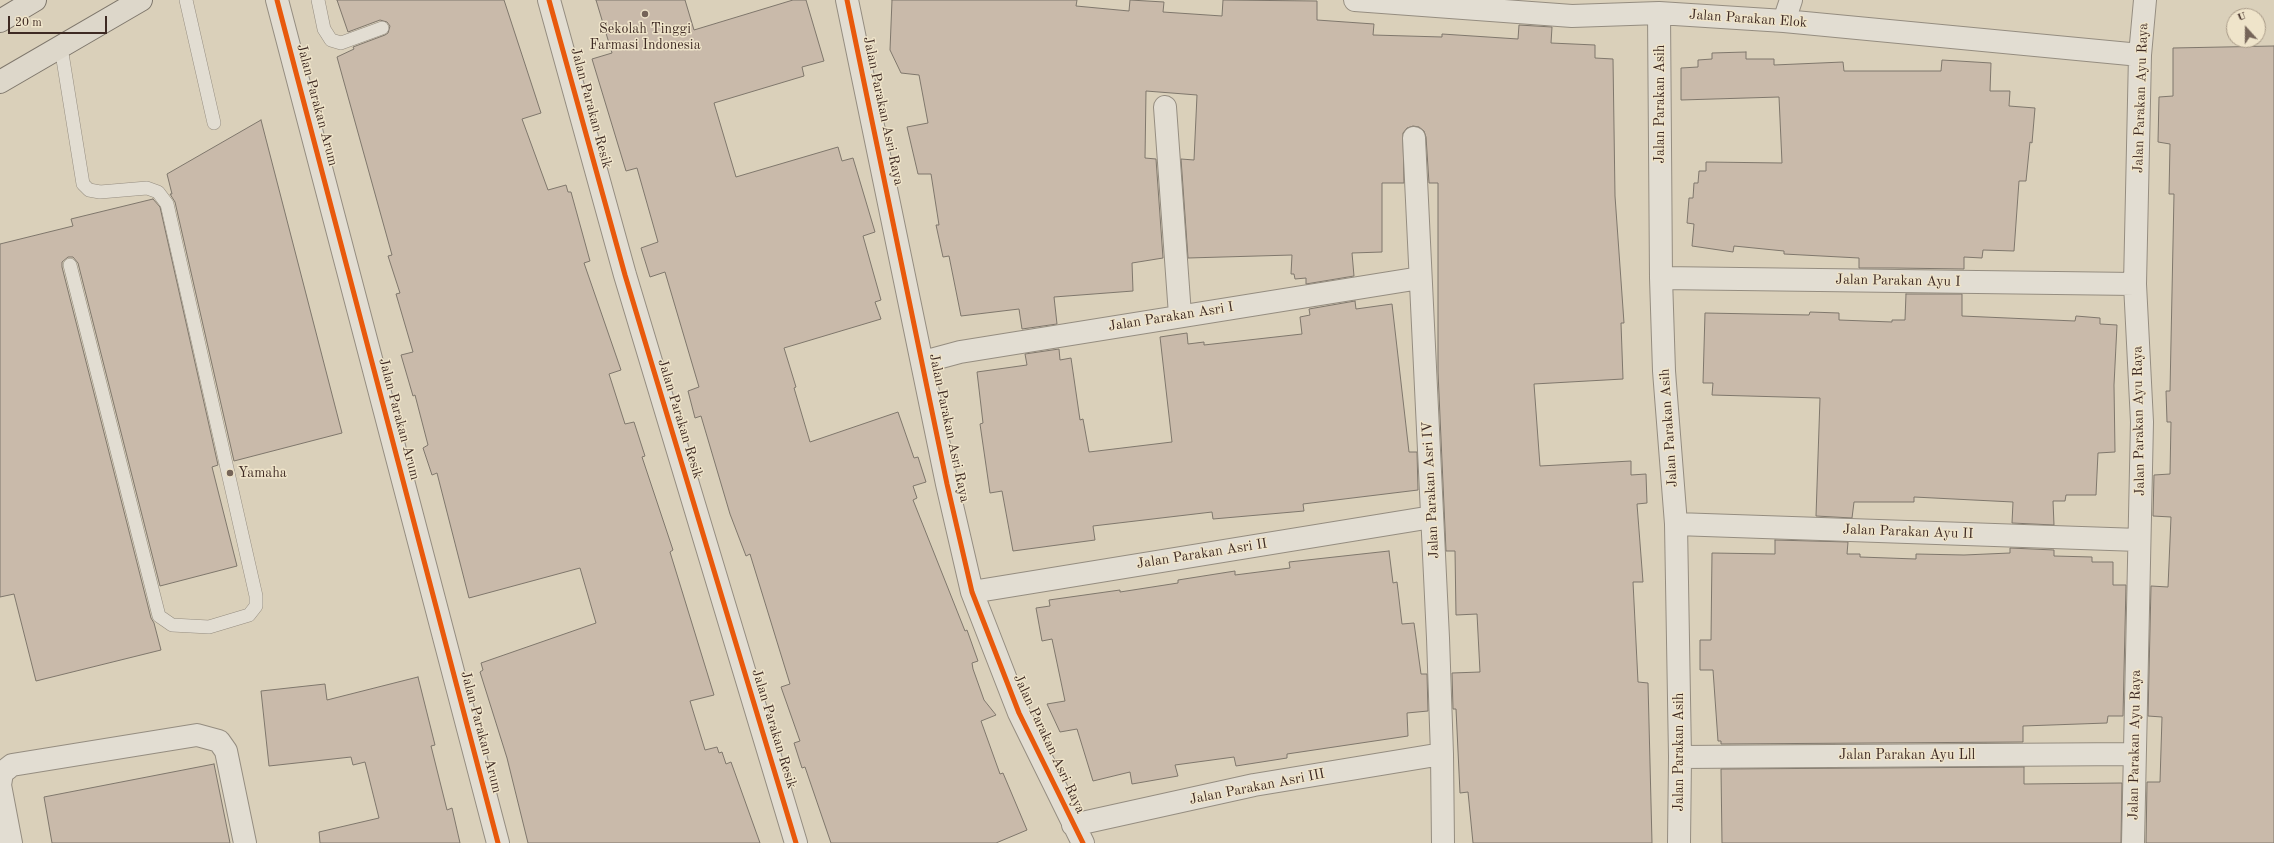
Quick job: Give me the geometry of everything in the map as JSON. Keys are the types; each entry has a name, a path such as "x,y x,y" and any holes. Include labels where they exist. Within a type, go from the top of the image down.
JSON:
{"highway":[{"path":"0,21 35,0"},
{"path":"0,82 141,0"}],"street":[{"name":"Jalan Parakan Arum","path":"277,0 498,843"},
{"name":"Jalan Parakan Resik","path":"549,0 625,275 796,843"},
{"name":"Jalan Parakan Asri Raya","path":"847,0 947,484 972,592 1018,713 1078,834"},
{"name":"Jalan Parakan Elok","path":"1355,0 1573,8 1784,21 2140,55"},
{"path":"1784,21 1790,0"},
{"name":"Jalan Parakan Ayu Raya","path":"2133,843 2142,422 2135,284 2140,55 2145,0"},
{"name":"Jalan Parakan Asih","path":"1659,13 1660,278 1664,371 1676,524 1680,757 1679,843"},
{"path":"1165,107 1180,316"},
{"name":"Jalan Parakan Asri IV","path":"1414,138 1442,754 1442,843"},
{"name":"Jalan Parakan Asri I","path":"923,362 960,352 1420,278"},
{"name":"Jalan Parakan Ayu I","path":"1660,278 2135,284"},
{"name":"Jalan Parakan Asri II","path":"972,592 1432,517"},
{"name":"Jalan Parakan Ayu II","path":"1676,524 2139,540"},
{"path":"11,843 0,785 2,773 12,765 197,735 219,741 226,751 245,843"},
{"name":"Jalan Parakan Asri III","path":"1078,834 1254,785 1442,754"},
{"name":"Jalan Parakan Ayu Lll","path":"1680,757 2134,754"}],"lane":[{"path":"186,0 214,123"},
{"path":"318,0 324,29 331,40 341,43 382,28"},
{"path":"61,47 83,184 89,190 100,192 147,188 158,192 167,204 256,596 256,606 249,615 209,627 172,625 159,616 70,266"}],"building":[{"path":"337,0 504,0 541,113 522,119 548,190 566,185 568,192 571,192 590,261 584,263 621,370 609,374 625,424 634,422 645,456 642,457 673,550 670,552 714,695 690,701 705,750 717,747 719,753 722,752 726,764 731,762 760,843 528,843 507,758 480,672 483,670 481,663 596,623 580,568 469,598 437,473 432,475 423,448 428,445 415,395 413,396 401,355 413,352 396,294 400,293 388,256 392,255 337,57 354,49 353,47 385,35 388,33 390,26 387,22 380,20 348,32"},
{"path":"596,0 685,0 694,30 793,0 806,0 824,61 802,67 804,76 714,103 736,177 838,147 842,161 853,158 875,232 863,236 881,300 875,302 881,319 784,348 796,387 794,388 810,442 898,412 914,458 918,457 926,482 913,486 917,498 913,500 965,631 967,630 978,661 972,663 973,669 984,700 996,715 981,721 1000,774 1003,773 1027,830 996,843 831,843 805,767 802,768 794,743 800,741 781,687 790,684 750,554 746,556 730,514 701,416 695,418 688,391 699,387 665,272 650,277 641,248 658,242 637,168 626,171 592,59 612,53"},
{"path":"892,0 1077,0 1076,6 1129,11 1130,0 1164,2 1163,12 1222,16 1223,0 1317,1 1317,20 1374,24 1373,35 1442,37 1442,34 1518,39 1519,25 1552,27 1551,43 1595,45 1595,58 1613,59 1615,196 1624,323 1621,323 1623,379 1534,384 1540,466 1631,461 1631,475 1646,474 1647,503 1637,504 1643,582 1633,582 1638,682 1648,683 1652,843 1473,843 1468,792 1460,793 1456,709 1453,709 1452,673 1480,672 1477,614 1456,615 1455,551 1446,551 1438,372 1438,183 1429,183 1426,137 1424,131 1419,127 1413,126 1407,128 1403,133 1404,183 1382,183 1382,252 1352,253 1354,276 1306,284 1306,278 1295,279 1294,274 1291,274 1292,255 1188,258 1181,159 1194,160 1197,95 1146,91 1145,158 1156,159 1163,258 1132,263 1133,291 1054,297 1057,324 1022,329 1019,309 961,316 949,256 943,257 936,225 939,225 931,174 918,174 907,127 928,123 919,75 901,73 890,50"},
{"path":"2266,46 2274,46 2274,843 2146,843 2147,782 2160,782 2162,717 2148,716 2151,586 2168,587 2171,517 2153,516 2154,475 2170,474 2171,422 2167,422 2166,391 2170,391 2174,194 2169,194 2170,144 2158,142 2159,97 2173,96 2173,48 2266,48"},
{"path":"1746,52 1746,59 1774,59 1774,65 1843,62 1844,71 1941,71 1942,60 1991,63 1990,91 2010,91 2009,106 2035,108 2032,143 2030,142 2026,181 2019,181 2014,251 1983,250 1982,258 1964,257 1964,269 1859,268 1859,258 1784,254 1784,251 1734,246 1733,252 1692,246 1694,224 1687,223 1689,198 1693,198 1694,183 1698,183 1699,171 1706,171 1706,162 1782,163 1779,97 1681,100 1681,68 1698,67 1698,60 1712,59 1712,53"},
{"path":"261,120 342,433 234,461 175,202 170,194 172,194 167,174"},
{"path":"153,199 160,207 218,465 212,467 237,566 160,586 78,263 73,257 68,257 62,262 62,267 151,618 154,623 161,650 36,681 14,594 0,597 0,244 73,226 71,219"},
{"path":"1906,294 1962,294 1962,316 2075,321 2076,316 2100,318 2100,324 2117,325 2114,385 2115,452 2098,453 2096,495 2066,495 2065,501 2053,501 2054,525 2012,523 2013,502 1914,497 1914,502 1854,502 1852,518 1816,516 1820,398 1712,395 1713,383 1703,383 1705,313 1809,315 1810,312 1839,313 1839,320 1892,322 1892,320 1905,320"},
{"path":"1355,301 1356,309 1392,304 1409,452 1417,452 1418,490 1303,504 1304,511 1213,519 1212,512 1093,526 1095,540 1013,551 1002,491 990,493 980,424 983,423 977,372 1027,365 1025,354 1059,349 1060,360 1071,358 1080,420 1083,419 1089,452 1172,442 1160,337 1187,333 1188,344 1204,342 1204,345 1302,334 1300,317 1310,315 1309,309"},
{"path":"1775,540 1848,542 1847,554 1860,554 1860,557 1916,559 1916,554 1964,555 2010,553 2010,548 2054,550 2054,556 2092,557 2092,562 2113,562 2113,585 2126,585 2123,716 2108,716 2107,723 2023,726 2023,742 1721,744 1721,741 1718,741 1713,670 1700,670 1700,640 1711,640 1712,553 1775,554"},
{"path":"1389,551 1393,583 1397,582 1402,624 1414,623 1421,674 1427,674 1428,711 1407,713 1408,736 1287,754 1287,758 1236,766 1234,757 1175,765 1178,776 1132,784 1130,772 1093,781 1077,729 1060,732 1047,704 1065,701 1052,639 1042,641 1036,608 1050,606 1049,600 1120,590 1120,592 1178,583 1178,580 1235,571 1235,575 1290,568 1289,562"},
{"path":"418,677 435,745 431,746 447,810 452,808 460,843 320,843 319,832 379,818 365,762 353,765 351,757 269,766 261,691 325,684 327,700"},
{"path":"214,764 230,843 52,843 44,797"},
{"path":"2024,767 2024,784 2122,783 2121,843 1722,843 1721,769"}],"cycle path":[{"path":"277,0 498,843"},
{"path":"549,0 625,275 796,843"},
{"path":"847,0 947,484 972,592 1019,713 1083,843"}],"place":[{"name":"Sekolah Tinggi Farmasi Indonesia","path":"645,14"},
{"name":"Yamaha","path":"230,473"}]}
